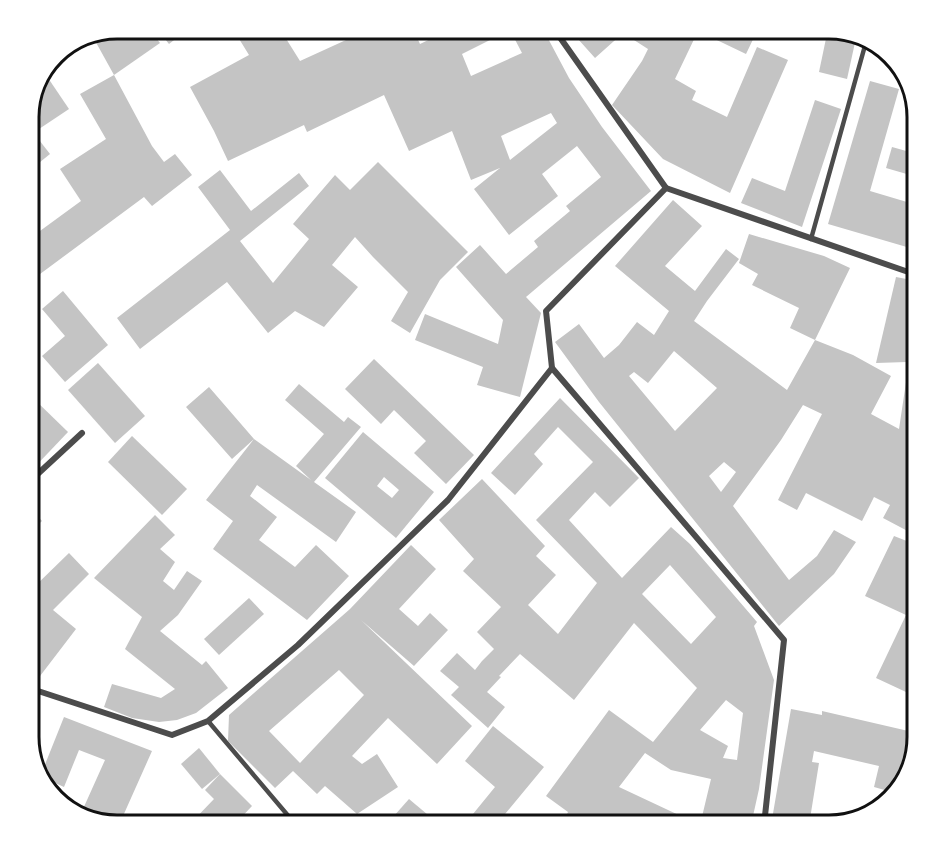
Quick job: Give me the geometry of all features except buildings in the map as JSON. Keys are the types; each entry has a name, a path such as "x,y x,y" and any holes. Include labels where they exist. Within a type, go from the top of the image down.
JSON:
{"street":[{"path":"561,39 666,188 907,272"},
{"path":"666,188 546,311 552,368 784,640 765,815"},
{"path":"39,691 172,735 208,720 298,645 448,500 552,368"},
{"path":"39,473 82,433"}],"lane":[{"path":"811,239 864,48"},
{"path":"208,720 289,815"}]}
